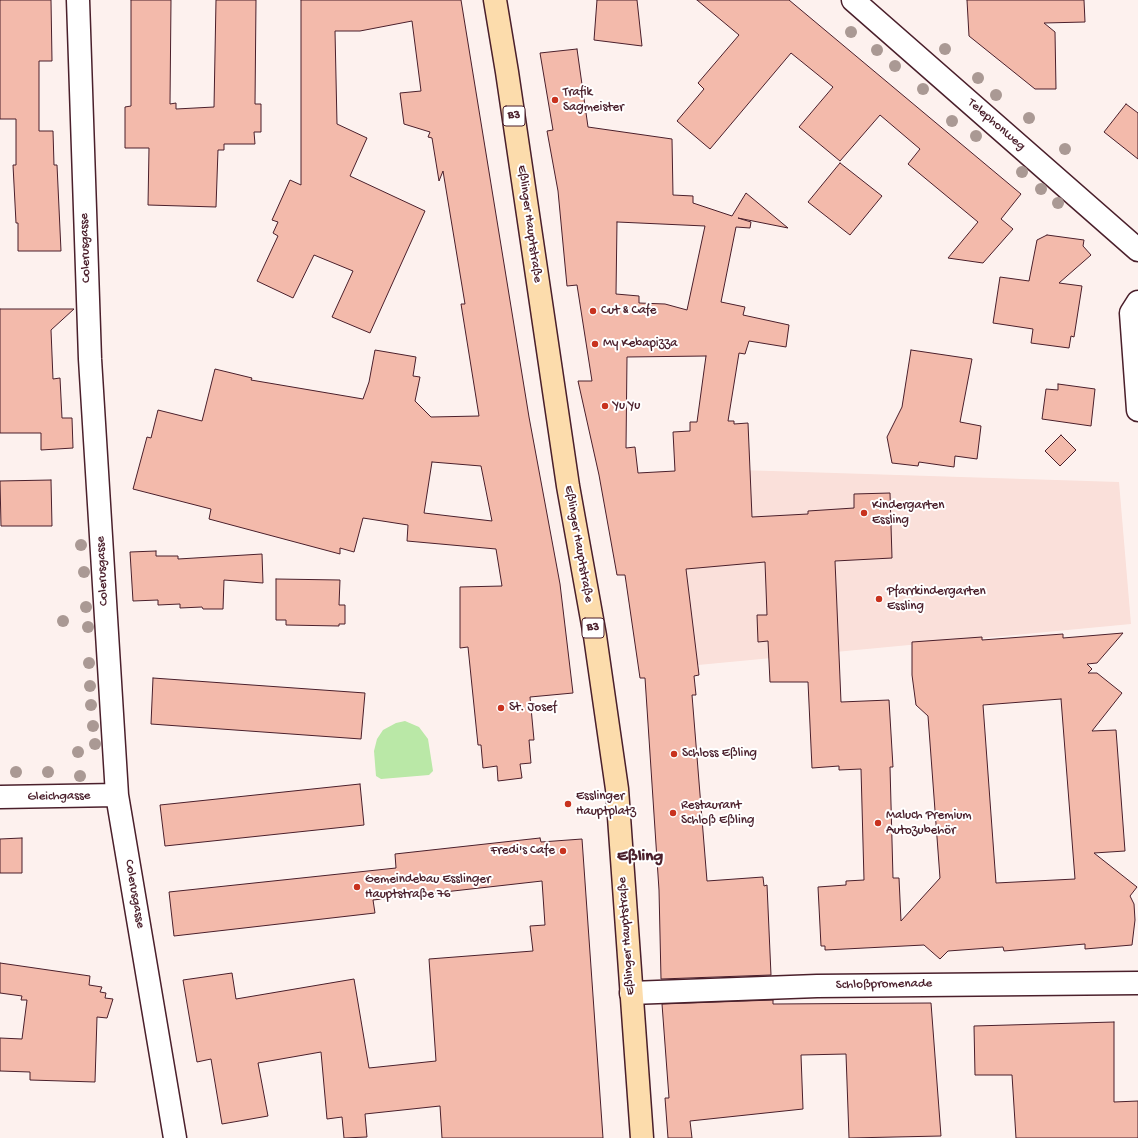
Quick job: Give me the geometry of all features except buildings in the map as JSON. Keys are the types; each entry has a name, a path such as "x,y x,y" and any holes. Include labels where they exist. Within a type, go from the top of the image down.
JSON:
{"main road":[{"name":"Eßlinger Hauptstraße","path":"495,0 568,486 595,636 617,789 642,1138"}],"street":[{"name":"Colerusgasse","path":"78,0 90,366 117,795 175,1138"},
{"name":"Telephonweg","path":"853,0 1138,250"},
{"path":"1138,302 1131,313 1138,410"},
{"name":"Gleichgasse","path":"0,797 117,795"},
{"name":"Schloßpromenade","path":"631,993 818,986 1138,983"}],"shaded area":[{"path":"709,469 1119,482 1131,624 698,665 699,675 640,678 625,575 617,575 599,475"}],"green space":[{"path":"405,721 419,727 428,739 433,771 429,775 381,779 376,776 374,751 377,739 383,730 396,723"}],"place":[{"name":"Trafik Sagmeister","path":"555,100"},
{"name":"Cut & Cafe","path":"593,311"},
{"name":"My Kebapizza","path":"595,344"},
{"name":"Yu Yu","path":"605,406"},
{"name":"Kindergarten Essling","path":"864,513"},
{"name":"Pfarrkindergarten Essling","path":"879,599"},
{"name":"St. Josef","path":"501,708"},
{"name":"Schloss Eßling","path":"674,754"},
{"name":"Esslinger Hauptplatz","path":"568,804"},
{"name":"Restaurant Schloß Eßling","path":"673,813"},
{"name":"Maluch Premium Autozubehör","path":"878,823"},
{"name":"Fredi's Cafe","path":"563,851"},
{"name":"Gemeindebau Esslinger Hauptstraße 76","path":"357,887"}],"district":[{"name":"Eßling","path":"640,857"}]}
